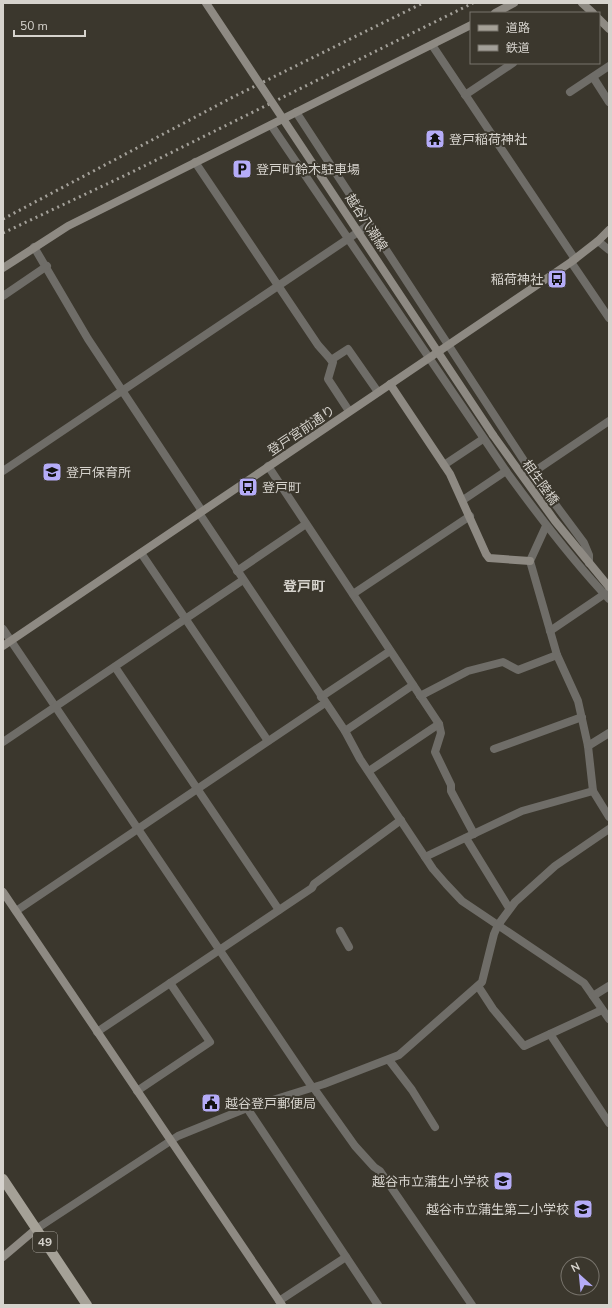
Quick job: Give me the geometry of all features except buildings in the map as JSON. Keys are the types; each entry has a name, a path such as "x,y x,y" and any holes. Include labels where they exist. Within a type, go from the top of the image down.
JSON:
{"main road":[{"name":"49","path":"3,1179 87,1305"}],"street":[{"name":"越谷八潮線","path":"206,3 493,435"},
{"path":"496,12 514,3"},
{"path":"582,3 590,12"},
{"path":"600,20 609,29"},
{"path":"3,268 68,226 470,25"},
{"path":"432,44 609,318"},
{"path":"465,96 512,64"},
{"path":"570,92 609,66"},
{"path":"592,77 609,102"},
{"path":"296,112 532,473 584,543 589,555 589,563 609,587"},
{"path":"271,125 349,238 483,439 546,526 607,595 550,631"},
{"path":"195,162 318,345 333,362 328,379 349,411"},
{"path":"3,472 370,224"},
{"name":"登戸宮前通り","path":"3,646 573,261 609,230"},
{"path":"598,241 609,250"},
{"path":"34,247 47,266 88,339 237,571 345,731 360,759 425,857 446,884 462,901 584,983 609,1020"},
{"path":"3,296 47,266"},
{"path":"331,360 348,349 378,392"},
{"path":"390,384 444,465 463,500 489,558 530,561"},
{"path":"532,473 609,421"},
{"name":"相生陸橋","path":"493,435 571,542 589,563"},
{"path":"444,465 483,439"},
{"path":"268,466 438,724 441,734 435,752 451,785 451,790 470,836 509,908"},
{"path":"463,500 506,471"},
{"path":"353,594 470,516"},
{"path":"237,571 306,524"},
{"path":"546,526 530,561 557,655 577,698 588,746 593,791 609,817"},
{"path":"141,552 268,741"},
{"path":"3,742 243,580"},
{"path":"3,629 312,1087 355,1146 374,1168 380,1171 472,1305"},
{"path":"16,910 268,741 390,651"},
{"path":"420,696 468,671 503,662 518,670 557,655"},
{"path":"115,666 279,910"},
{"path":"345,731 413,685"},
{"path":"494,749 582,717"},
{"path":"369,771 438,724"},
{"path":"588,746 609,733"},
{"path":"425,857 522,811 593,791"},
{"path":"97,1032 312,888 314,884 401,820"},
{"path":"3,1257 36,1229 171,1140 207,1123 247,1108 312,1087 389,1060 399,1055 482,982 498,925 509,908 555,866 609,829"},
{"path":"3,892 281,1303 346,1257"},
{"path":"340,931 349,947"},
{"path":"137,1091 210,1042 170,983"},
{"path":"478,986 493,1009 524,1046 602,1010"},
{"path":"593,996 609,986"},
{"path":"550,1034 609,1123"},
{"path":"389,1060 412,1090 435,1127"},
{"path":"247,1108 378,1305"}],"railway":[{"path":"3,219 233,97 423,3"},
{"path":"3,233 126,175 473,3"}],"place":[{"name":"登戸稲荷神社","path":"435,139"},
{"name":"登戸町鈴木駐車場","path":"242,169"},
{"name":"稲荷神社","path":"557,279"},
{"name":"登戸保育所","path":"52,472"},
{"name":"登戸町","path":"248,487"},
{"name":"越谷登戸郵便局","path":"211,1103"},
{"name":"越谷市立蒲生小学校","path":"503,1181"},
{"name":"越谷市立蒲生第二小学校","path":"583,1209"}],"district":[{"name":"登戸町","path":"304,586"}]}
